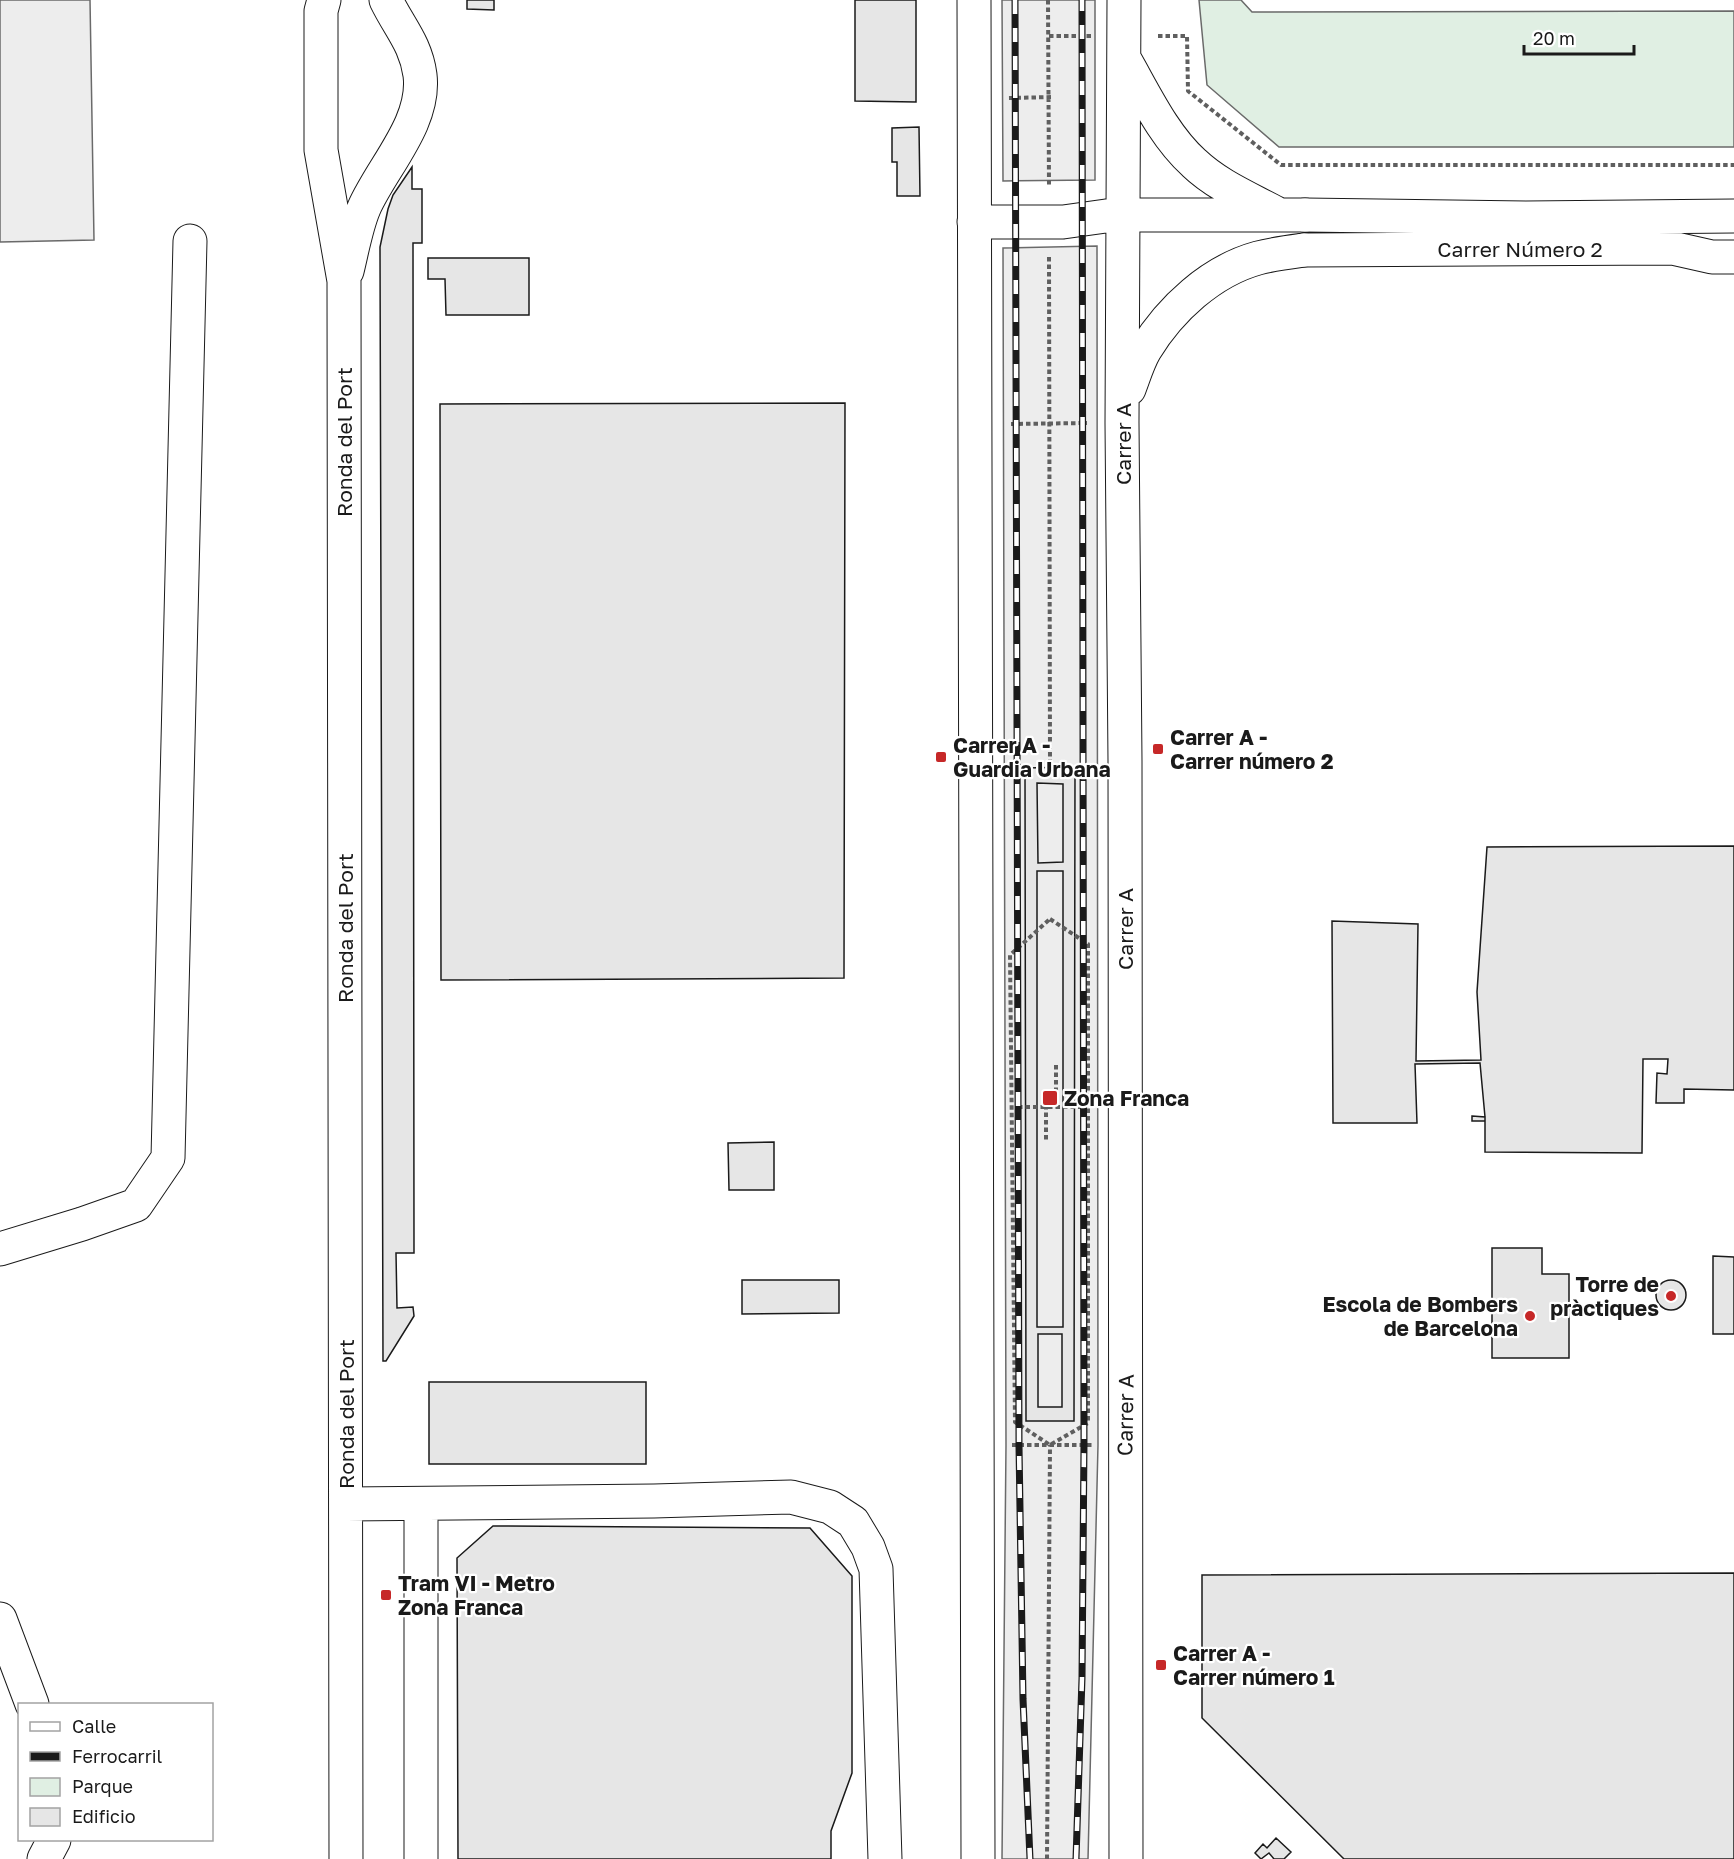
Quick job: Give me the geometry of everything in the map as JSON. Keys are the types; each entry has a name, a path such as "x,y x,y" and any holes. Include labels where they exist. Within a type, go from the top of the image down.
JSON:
{"main road":[{"name":"Ronda del Port","path":"324,0 321,11 321,150 344,281 346,1859"},
{"path":"974,0 978,1859"},
{"name":"Carrer A","path":"1124,0 1124,215 1110,414 1125,748 1126,1859"},
{"path":"344,281 364,209 403,141 417,110 420,76 411,42 389,7"},
{"path":"1124,59 1155,113 1193,163 1217,182 1293,215"},
{"name":"Carrer Número 2","path":"974,222 1050,223 1124,215 1526,218 1734,216"},
{"path":"0,1249 136,1205 168,1158 190,241"},
{"name":"Carrer Número 2","path":"1110,414 1144,351 1166,321 1192,294 1223,272 1258,258 1304,250 1672,248 1712,257 1734,257"},
{"path":"346,1504 791,1497 830,1507 853,1522 868,1547 876,1569 885,1859"},
{"path":"421,1504 421,1859"},
{"path":"0,1619 32,1703"},
{"path":"0,1685 25,1703"},
{"path":"44,1859 53,1841"},
{"path":"60,1841 64,1859"}],"path":[{"path":"1048,0 1051,98 1050,763"},
{"path":"1048,36 1095,36"},
{"path":"1154,36 1187,36 1188,91 1281,165 1734,165"},
{"path":"1002,98 1051,98"},
{"path":"1004,424 1050,424 1110,414"},
{"name":"Carrer A","path":"1050,919 1088,944 1088,1423 1050,1445 1015,1422 1010,955 1050,919"},
{"path":"1056,1063 1056,1107"},
{"path":"1046,1090 1046,1140"},
{"path":"1017,1107 1084,1107"},
{"path":"1006,1445 1098,1445"},
{"path":"1047,1859 1050,1445"}],"green space":[{"path":"1199,0 1241,0 1252,12 1734,11 1734,147 1279,147 1207,85"}],"shaded area":[{"path":"0,0 90,0 94,240 0,242"},
{"path":"1002,0 1095,0 1095,180 1003,181"},
{"path":"1097,246 1098,1445 1088,1859 1002,1859 1006,1445 1003,248"}],"building":[{"path":"467,0 494,0 494,10 467,9"},
{"path":"855,0 916,0 916,102 855,101"},
{"path":"919,127 920,196 897,196 897,162 892,162 892,128"},
{"path":"412,167 412,189 422,189 422,243 413,243 414,1253 396,1253 397,1308 413,1307 414,1316 386,1361 383,1361 380,247 393,195"},
{"path":"428,258 529,258 529,315 446,315 445,279 428,279"},
{"path":"845,403 844,978 441,980 440,404"},
{"path":"1075,767 1074,1421 1026,1421 1025,768","holes":["1037,783 1063,784 1063,862 1038,863","1037,871 1063,871 1063,1327 1037,1327","1038,1334 1062,1334 1062,1407 1038,1407"]},
{"path":"1734,846 1734,1090 1684,1089 1684,1103 1656,1103 1657,1073 1667,1074 1668,1059 1643,1059 1642,1153 1485,1152 1485,1117 1480,1063 1415,1064 1417,1123 1333,1123 1332,921 1418,924 1416,1061 1481,1060 1477,992 1487,847"},
{"path":"1472,1116 1485,1117 1485,1121 1472,1121"},
{"path":"774,1142 774,1190 729,1190 728,1143"},
{"name":"Escola de Bombers de Barcelona","path":"1492,1248 1542,1248 1542,1274 1569,1274 1569,1358 1492,1358"},
{"path":"1713,1256 1734,1257 1734,1334 1713,1334"},
{"path":"742,1280 839,1280 839,1313 742,1314"},
{"name":"Torre de pràctiques","path":"1671,1280 1682,1284 1686,1295 1682,1306 1671,1310 1660,1306 1656,1295 1660,1284"},
{"path":"429,1382 646,1382 646,1464 429,1464"},
{"path":"493,1526 810,1528 852,1576 852,1773 831,1831 831,1859 458,1859 457,1558"},
{"path":"1734,1573 1734,1859 1344,1859 1202,1718 1202,1575"},
{"path":"1276,1838 1291,1852 1284,1859 1274,1859 1269,1853 1261,1859 1255,1853 1263,1844 1267,1848"}],"railway":[{"path":"1015,0 1019,1446 1023,1699 1030,1859"},
{"path":"1076,1859 1082,1678 1084,1443 1082,0"}],"place":[{"name":"Carrer A - Carrer número 2","path":"1158,749"},
{"name":"Carrer A - Guardia Urbana","path":"941,757"},
{"name":"Zona Franca","path":"1050,1098"},
{"name":"Torre de pràctiques","path":"1671,1296"},
{"name":"Escola de Bombers de Barcelona","path":"1530,1316"},
{"name":"Tram VI - Metro Zona Franca","path":"386,1595"},
{"name":"Carrer A - Carrer número 1","path":"1161,1665"}]}
